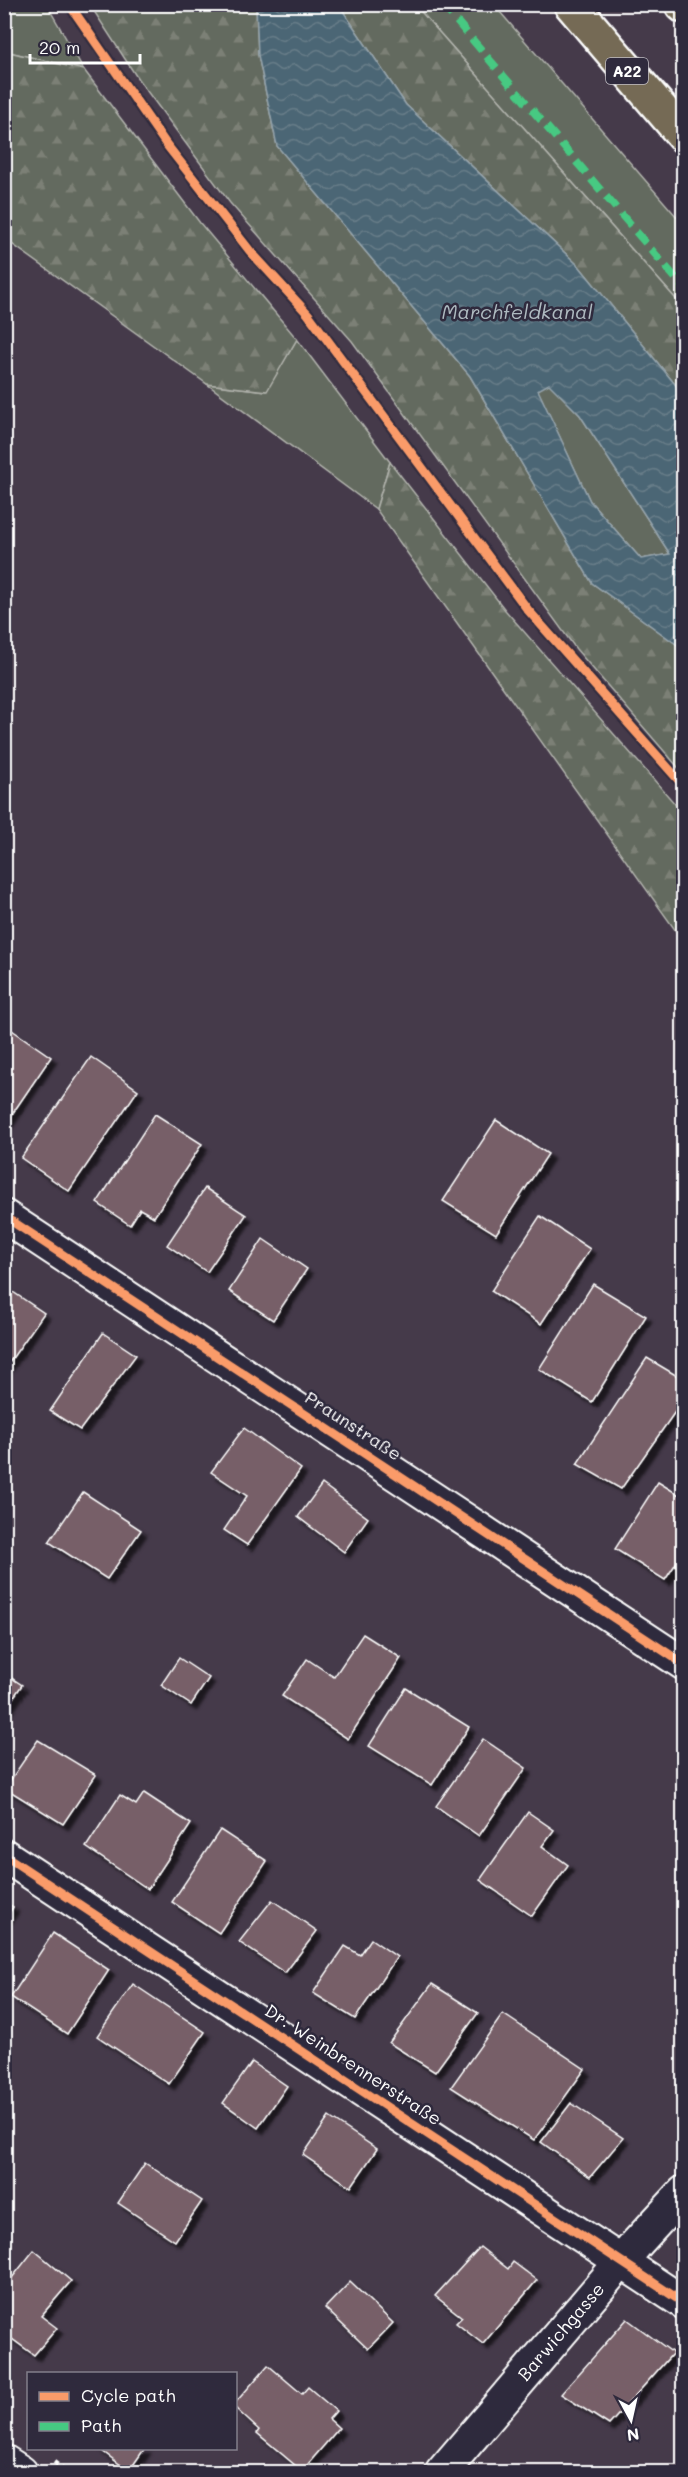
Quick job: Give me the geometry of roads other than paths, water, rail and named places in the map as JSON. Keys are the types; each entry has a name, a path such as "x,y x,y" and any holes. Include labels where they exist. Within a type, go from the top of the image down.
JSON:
{"highway":[{"name":"A22","path":"571,4 684,136"}],"street":[{"name":"Praunstraße","path":"4,1216 684,1664"},
{"name":"Dr. Weinbrennerstraße","path":"4,1855 684,2303"},
{"name":"Barwichgasse","path":"442,2472 684,2192"},
{"path":"4,2461 21,2472"}],"water":[{"name":"Marchfeldkanal","path":"256,5 339,5 406,105 579,266 683,394 683,649 592,583 470,376 277,146 258,55","holes":["549,384 580,415 670,554 641,559 590,501 538,390"]}]}
